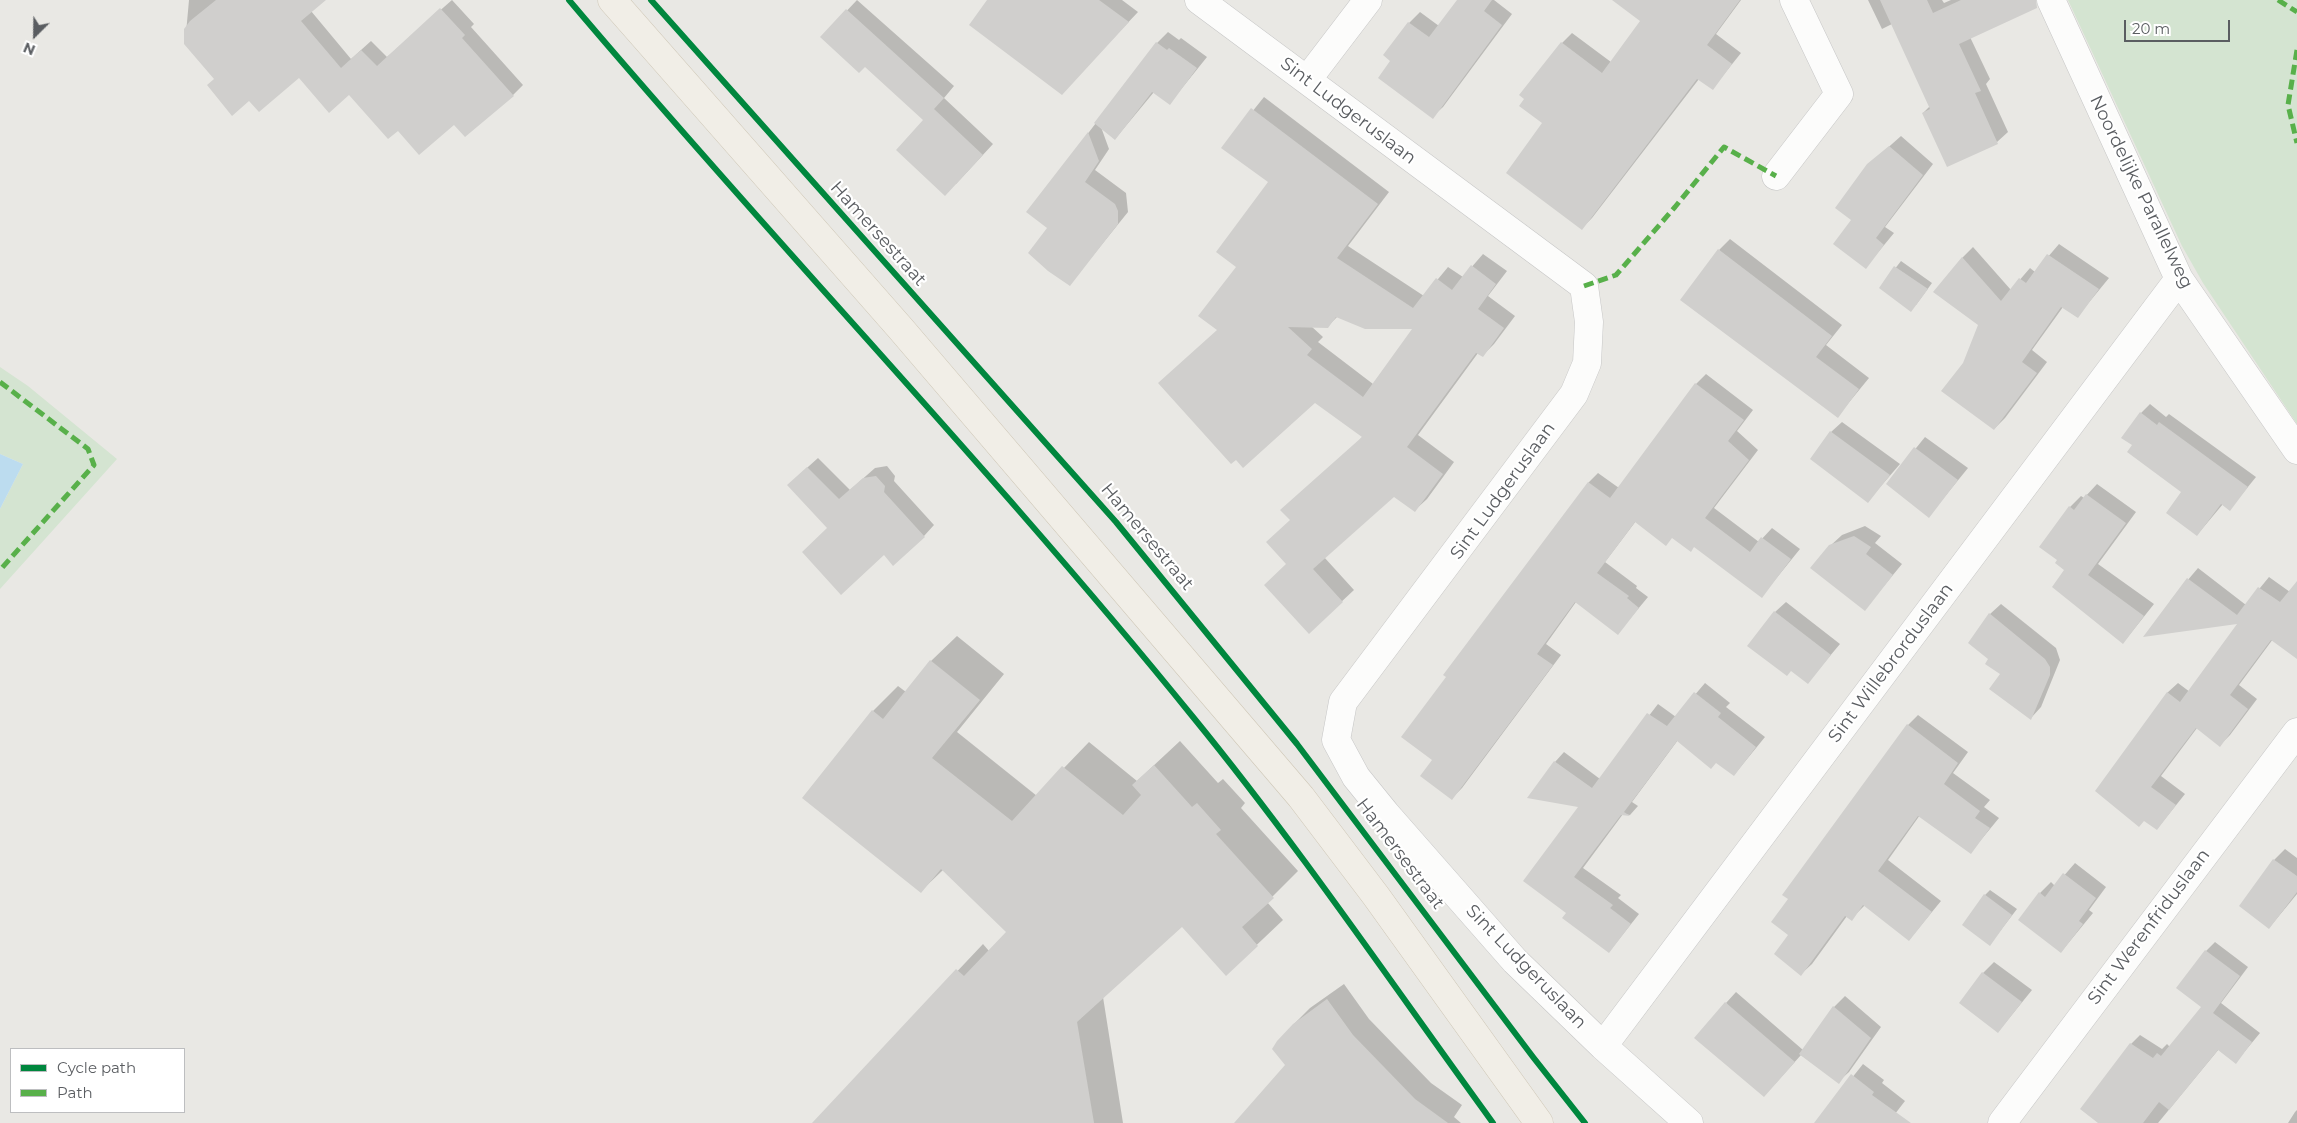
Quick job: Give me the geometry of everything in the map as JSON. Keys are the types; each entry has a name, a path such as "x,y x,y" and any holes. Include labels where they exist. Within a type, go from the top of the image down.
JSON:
{"main road":[{"path":"612,0 901,329 1301,797 1376,896 1539,1123"}],"street":[{"name":"Sint Ludgeruslaan","path":"1199,0 1584,286 1589,322 1587,363 1574,394 1343,702 1336,740 1356,777 1515,962 1603,1046"},
{"path":"1307,80 1368,0"},
{"path":"1776,176 1839,94 1794,0"},
{"name":"Noordelijke Parallelweg","path":"2051,0 2179,279 2297,450"},
{"name":"Sint Willebrorduslaan","path":"1603,1046 2179,279"},
{"name":"Sint Werenfriduslaan","path":"2002,1123 2297,732"},
{"path":"1603,1046 1689,1123"}],"green space":[{"path":"2068,0 2297,0 2297,424 2203,283 2182,246"},
{"path":"0,367 28,386 117,459 0,589 0,509 23,464 0,454"}],"water":[{"path":"0,454 23,464 0,509"}],"building":[{"path":"216,0 326,0 301,21 341,68 361,50 377,66 440,8 465,35 462,38 514,96 465,137 454,125 419,155 398,131 388,139 349,95 329,113 299,78 259,112 249,101 232,116 207,85 214,79 184,44 184,29 190,21"},
{"path":"987,0 1099,0 1129,22 1062,95 969,25"},
{"path":"1457,0 1492,0 1484,11 1502,25 1433,119 1378,78 1390,61 1383,55 1408,22 1429,37"},
{"path":"1612,0 1740,0 1707,45 1732,64 1713,90 1697,79 1582,230 1506,173 1542,123 1519,106 1524,99 1519,95 1561,42 1602,73 1640,21"},
{"path":"1880,0 1927,0 1933,13 1961,0 2036,0 2037,8 1959,44 1981,91 1975,93 1998,144 1947,167 1922,113 1930,109"},
{"path":"846,9 944,98 934,109 983,155 945,196 896,150 923,120 865,67 859,73 820,37"},
{"path":"1156,42 1167,50 1169,48 1197,68 1170,105 1152,92 1115,140 1094,123"},
{"path":"1251,108 1378,204 1337,258 1413,308 1436,278 1452,290 1471,265 1496,284 1478,309 1504,328 1483,357 1476,353 1407,447 1443,474 1415,512 1394,497 1313,569 1343,602 1309,634 1264,585 1286,564 1266,542 1290,520 1280,510 1362,437 1315,403 1243,468 1236,460 1231,464 1158,383 1217,330 1198,316 1236,267 1216,252 1268,182 1221,148","holes":["1336,317 1365,329 1412,329 1363,397 1307,355 1312,349 1288,327 1328,328"]},
{"path":"1088,132 1099,161 1085,182 1115,204 1118,211 1118,224 1070,286 1048,271 1028,253 1047,228 1026,212"},
{"path":"1889,146 1923,175 1876,238 1884,245 1866,269 1833,244 1851,220 1835,208 1867,164"},
{"path":"1718,249 1832,336 1816,357 1859,389 1838,418 1680,300"},
{"path":"2047,254 2099,289 2078,318 2061,307 2022,362 2037,373 1994,430 1941,391 1963,363 1978,325 1933,292 1962,257 2001,301 2019,278 2026,283"},
{"path":"1894,266 1928,289 1911,312 1879,288"},
{"path":"1695,383 1744,420 1728,441 1749,460 1705,518 1750,552 1761,537 1791,559 1762,598 1694,547 1691,552 1672,538 1666,546 1635,522 1597,573 1629,596 1627,598 1639,608 1618,635 1575,602 1537,654 1553,665 1452,800 1420,776 1432,760 1401,737 1446,677 1443,675 1588,482 1610,498"},
{"path":"2140,412 2157,425 2159,422 2248,487 2230,511 2221,504 2197,536 2166,513 2181,492 2127,452 2132,445 2121,438"},
{"path":"1830,431 1890,475 1868,503 1810,459"},
{"path":"1914,447 1958,480 1929,518 1886,484"},
{"path":"807,467 839,499 863,478 876,476 885,486 884,492 925,537 893,566 884,555 841,595 802,552 827,528 787,485"},
{"path":"2086,494 2126,523 2088,575 2144,616 2123,644 2052,587 2064,570 2055,563 2057,560 2039,547 2069,506 2074,510"},
{"path":"1854,536 1871,547 1866,554 1893,575 1865,611 1810,568 1829,545"},
{"path":"2187,578 2237,615 2258,587 2280,602 2297,581 2297,659 2271,640 2230,695 2248,709 2220,747 2196,728 2151,787 2176,805 2157,830 2144,821 2139,827 2095,791 2167,692 2180,702 2237,624 2143,637"},
{"path":"1774,611 1831,655 1808,684 1791,671 1787,676 1747,646"},
{"path":"1989,613 2045,659 2050,667 2050,675 2031,720 1989,689 2000,674 1985,664 1988,659 1968,643"},
{"path":"930,660 980,700 932,758 1012,821 1062,766 1123,815 1141,795 1132,785 1154,765 1192,807 1197,803 1221,830 1216,834 1274,898 1242,927 1258,946 1226,976 1182,927 1077,1022 1094,1123 812,1123 956,969 964,976 1006,932 941,869 921,893 802,798 872,710 883,719"},
{"path":"1694,692 1721,713 1718,717 1756,747 1734,776 1716,763 1711,769 1677,741 1624,812 1630,816 1621,815 1574,877 1613,905 1610,908 1631,924 1609,953 1562,918 1566,913 1523,881 1578,807 1527,798 1554,761 1592,788 1647,713 1667,726"},
{"path":"1907,724 1958,763 1944,784 1980,811 1975,818 1990,828 1971,854 1918,816 1878,871 1932,912 1909,941 1863,905 1852,921 1845,916 1801,976 1774,954 1788,935 1771,922 1788,899 1782,895"},
{"path":"2273,859 2297,876 2297,892 2269,929 2239,906"},
{"path":"2063,873 2096,898 2079,921 2083,924 2061,953 2018,920 2039,892 2045,897"},
{"path":"1984,894 2012,915 1990,946 1962,925"},
{"path":"2205,950 2240,976 2213,1013 2252,1042 2236,1064 2218,1050 2169,1110 2159,1102 2143,1123 2098,1123 2080,1109 2130,1043 2153,1058 2157,1053 2161,1056 2201,1007 2176,988"},
{"path":"1982,972 2022,1002 1998,1033 1959,1003"},
{"path":"1327,999 1353,1035 1415,1099 1448,1123 1234,1123 1285,1065 1272,1049 1277,1041 1293,1024"},
{"path":"1725,1002 1795,1062 1764,1097 1694,1038"},
{"path":"1833,1006 1871,1038 1839,1084 1799,1054"},
{"path":"1851,1074 1874,1092 1872,1095 1911,1123 1814,1123"}],"marked path":[{"path":"2278,0 2297,12"},
{"path":"2297,50 2288,105 2297,143"},
{"path":"1584,286 1616,275 1724,147 1776,176"},
{"path":"0,382 88,449 94,465 0,570"}],"cycle path":[{"path":"569,0 725,180 1040,535 1193,717 1233,766 1309,867 1493,1123"},
{"name":"Hamersestraat","path":"651,0 1116,522 1297,744 1585,1123"}]}
